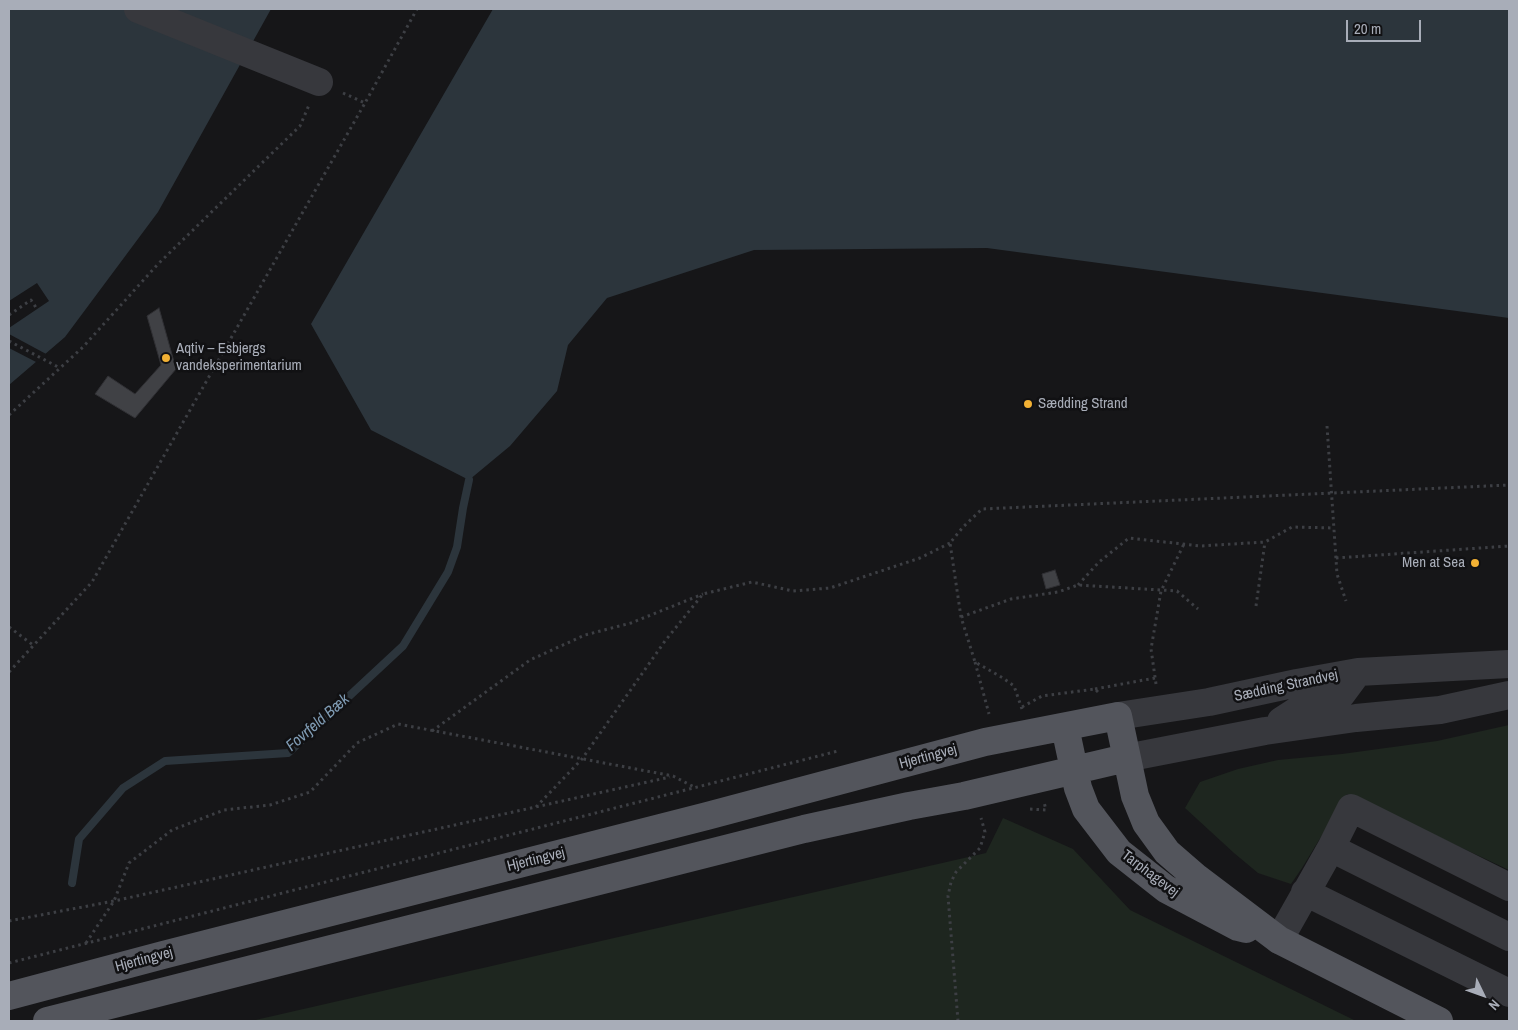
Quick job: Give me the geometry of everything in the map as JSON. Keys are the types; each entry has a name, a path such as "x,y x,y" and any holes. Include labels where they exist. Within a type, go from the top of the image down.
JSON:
{"main road":[{"name":"Sædding Strandvej","path":"1065,727 1118,716"},
{"name":"Tarphagevej","path":"1118,716 1135,796 1146,823 1167,852 1197,878 1280,940 1439,1021"},
{"name":"Tarphagevej","path":"1065,727 1078,788 1086,809 1119,852 1166,889 1238,927 1280,940"},
{"name":"Hjertingvej","path":"9,996 707,816 985,742 1065,727"},
{"path":"47,1021 804,829 964,796 1126,758"},
{"path":"9,988 163,955"}],"street":[{"path":"138,9 319,82"},
{"name":"Sædding Strandvej","path":"1118,716 1209,702 1297,682 1358,672 1509,664"},
{"path":"1358,672 1364,696 1376,716"},
{"path":"1265,731 1298,710 1341,695 1358,672"},
{"path":"1126,758 1265,731 1376,716 1440,710 1509,695"},
{"path":"1280,940 1351,808 1509,887"},
{"path":"1331,848 1509,937"},
{"path":"1305,892 1509,993"}],"path":[{"path":"9,672 92,582 365,103 416,9"},
{"path":"9,415 60,368 158,264 300,126 319,82 365,103"},
{"path":"9,315 31,300 37,309"},
{"path":"9,341 60,368"},
{"path":"1327,426 1336,558 1338,574 1346,601"},
{"path":"432,731 530,660 585,635 631,623 703,594 752,582 793,591 830,588 920,558 950,543 963,527 982,510 1509,485"},
{"path":"1078,585 1099,562 1129,538 1200,546 1265,542 1292,527 1334,528"},
{"path":"1256,606 1265,542"},
{"path":"950,543 961,617 989,714 997,712"},
{"path":"1160,710 1151,649 1161,591 1184,544"},
{"path":"1336,558 1509,546"},
{"path":"961,617 1011,599 1058,592 1078,585 1177,591 1198,609"},
{"path":"536,808 582,759 665,642 703,594"},
{"path":"9,627 33,645"},
{"path":"975,662 1014,686 1018,694"},
{"path":"1096,689 1155,678"},
{"path":"1014,709 1022,707 1042,696 1057,695"},
{"path":"86,943 114,901 129,863 172,830 224,810 270,805 310,792 357,743 398,724 673,776 695,787"},
{"path":"9,963 563,823 846,749"},
{"path":"9,921 114,901 673,776"},
{"path":"958,1021 948,896 950,882 956,872 980,848 984,832 980,813"}],"shaded area":[{"path":"9,9 271,9 158,212 65,337 9,385"},
{"path":"493,9 1509,9 1509,318 987,248 754,250 607,298 568,345 557,391 510,446 469,480 371,430 311,324"},
{"path":"1509,725 1509,870 1347,794 1291,884 1258,873 1185,808 1200,782 1238,769 1278,760 1342,754 1437,741"},
{"path":"1003,818 1073,849 1130,910 1356,1021 251,1021 986,853"}],"pier":[{"path":"37,283 49,301 9,328 9,301"},
{"path":"9,334 48,355 38,363 9,348"}],"building":[{"name":"Aqtiv – Esbjergs vandeksperimentarium","path":"159,308 176,369 135,418 95,394 108,376 135,394 161,365 147,316"},
{"path":"1055,570 1060,585 1046,589 1042,574"}],"waterway":[{"name":"Fovrfeld Bæk","path":"72,883 79,839 123,788 165,761 288,753 403,646 448,572 457,547 469,480"}],"place":[{"name":"Aqtiv – Esbjergs vandeksperimentarium","path":"166,358"},
{"name":"Sædding Strand","path":"1028,404"},
{"name":"Men at Sea","path":"1475,563"}]}
